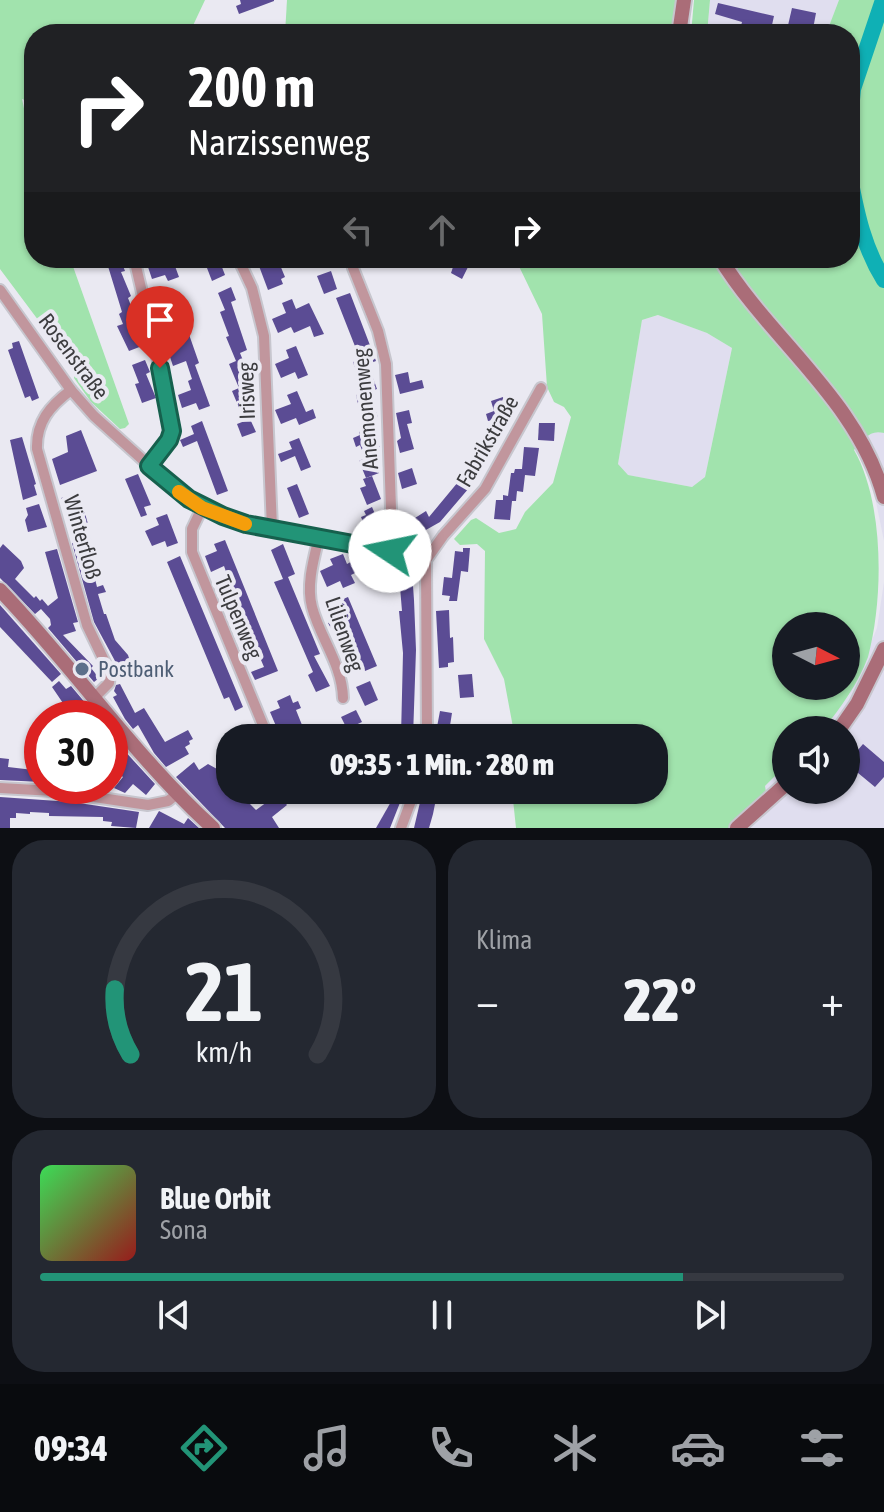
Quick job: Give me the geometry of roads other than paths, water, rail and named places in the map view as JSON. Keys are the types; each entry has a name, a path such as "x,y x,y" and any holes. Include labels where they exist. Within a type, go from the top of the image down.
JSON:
{"main road":[{"path":"680,24 684,0"},
{"path":"727,268 755,309 845,414 871,459 884,497"},
{"path":"0,590 177,794 213,828"},
{"path":"849,716 884,649"},
{"path":"737,828 772,797"}],"street":[{"path":"136,268 172,421 169,440 149,466"},
{"name":"Irisweg","path":"243,268 252,288 264,336 272,528"},
{"name":"Anemonenweg","path":"353,268 378,331 386,364 390,551"},
{"name":"Rosenstraße","path":"0,290 71,390 113,435 202,508 246,524 426,560"},
{"name":"Fabrikstraße","path":"426,560 485,489 541,388"},
{"name":"Winterfloß","path":"71,390 48,410 39,425 37,449 87,625 110,673 109,683 94,698"},
{"name":"Tulpenweg","path":"202,508 192,529 192,552 263,724"},
{"name":"Lilienweg","path":"319,537 311,584 312,607 340,675 343,698"},
{"path":"426,560 427,724"},
{"path":"0,788 54,791 148,805 168,801 177,794"},
{"path":"401,828 410,804"}],"waterway":[{"path":"860,68 883,0"},
{"path":"860,222 866,243 884,280"}],"place":[{"name":"Postbank","path":"82,669"}]}
